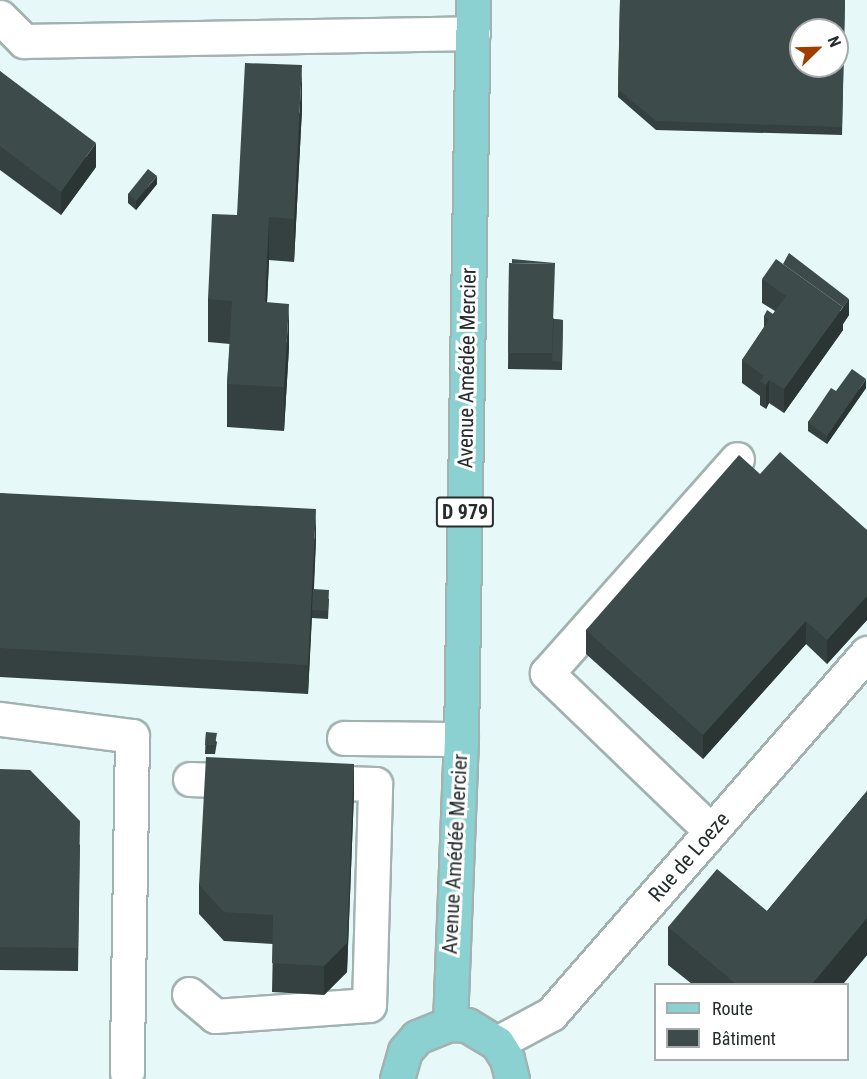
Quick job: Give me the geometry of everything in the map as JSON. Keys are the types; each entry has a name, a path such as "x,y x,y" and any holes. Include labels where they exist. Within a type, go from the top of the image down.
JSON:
{"main road":[{"name":"Avenue Amédée Mercier","path":"450,1024 461,739 473,0"},
{"path":"396,1079 405,1051 417,1037 450,1024 467,1025 497,1042 507,1059 512,1079"}],"street":[{"path":"0,16 24,41 473,33"},
{"path":"711,831 547,674 738,458"},
{"name":"Rue de Loeze","path":"497,1042 551,1014 867,653"},
{"path":"0,719 132,736 128,1077"},
{"path":"344,738 461,739"},
{"path":"189,994 215,1016 369,1005 375,784 190,779"}],"building":[{"path":"620,0 845,0 845,18 789,18 789,78 843,78 842,127 656,121 618,89"},
{"path":"245,63 302,65 294,219 269,217 265,302 289,304 284,387 227,384 232,301 208,299 212,214 237,215"},
{"path":"0,71 96,143 61,192 0,146"},
{"path":"148,169 157,176 136,201 128,194"},
{"path":"789,253 849,299 843,308 783,264"},
{"path":"512,259 555,263 555,264 512,263"},
{"path":"776,259 843,307 784,389 769,380 766,385 760,381 764,376 742,360 769,320 764,316 767,310 773,314 786,296 762,279"},
{"path":"509,263 555,264 552,353 508,353"},
{"path":"554,319 563,320 562,362 552,361"},
{"path":"852,369 866,379 827,436 808,422 831,388 836,391"},
{"path":"780,452 867,530 867,596 827,640 806,621 703,735 586,630 739,455 760,474"},
{"path":"0,493 316,509 308,665 0,648"},
{"path":"313,589 329,590 328,611 312,610"},
{"path":"206,732 217,733 215,745 205,745"},
{"path":"206,757 354,764 347,943 324,966 272,963 273,915 224,912 199,885"},
{"path":"0,769 30,770 80,821 78,948 0,947"},
{"path":"867,791 867,918 813,983 735,983 668,927 717,869 767,911"}]}
